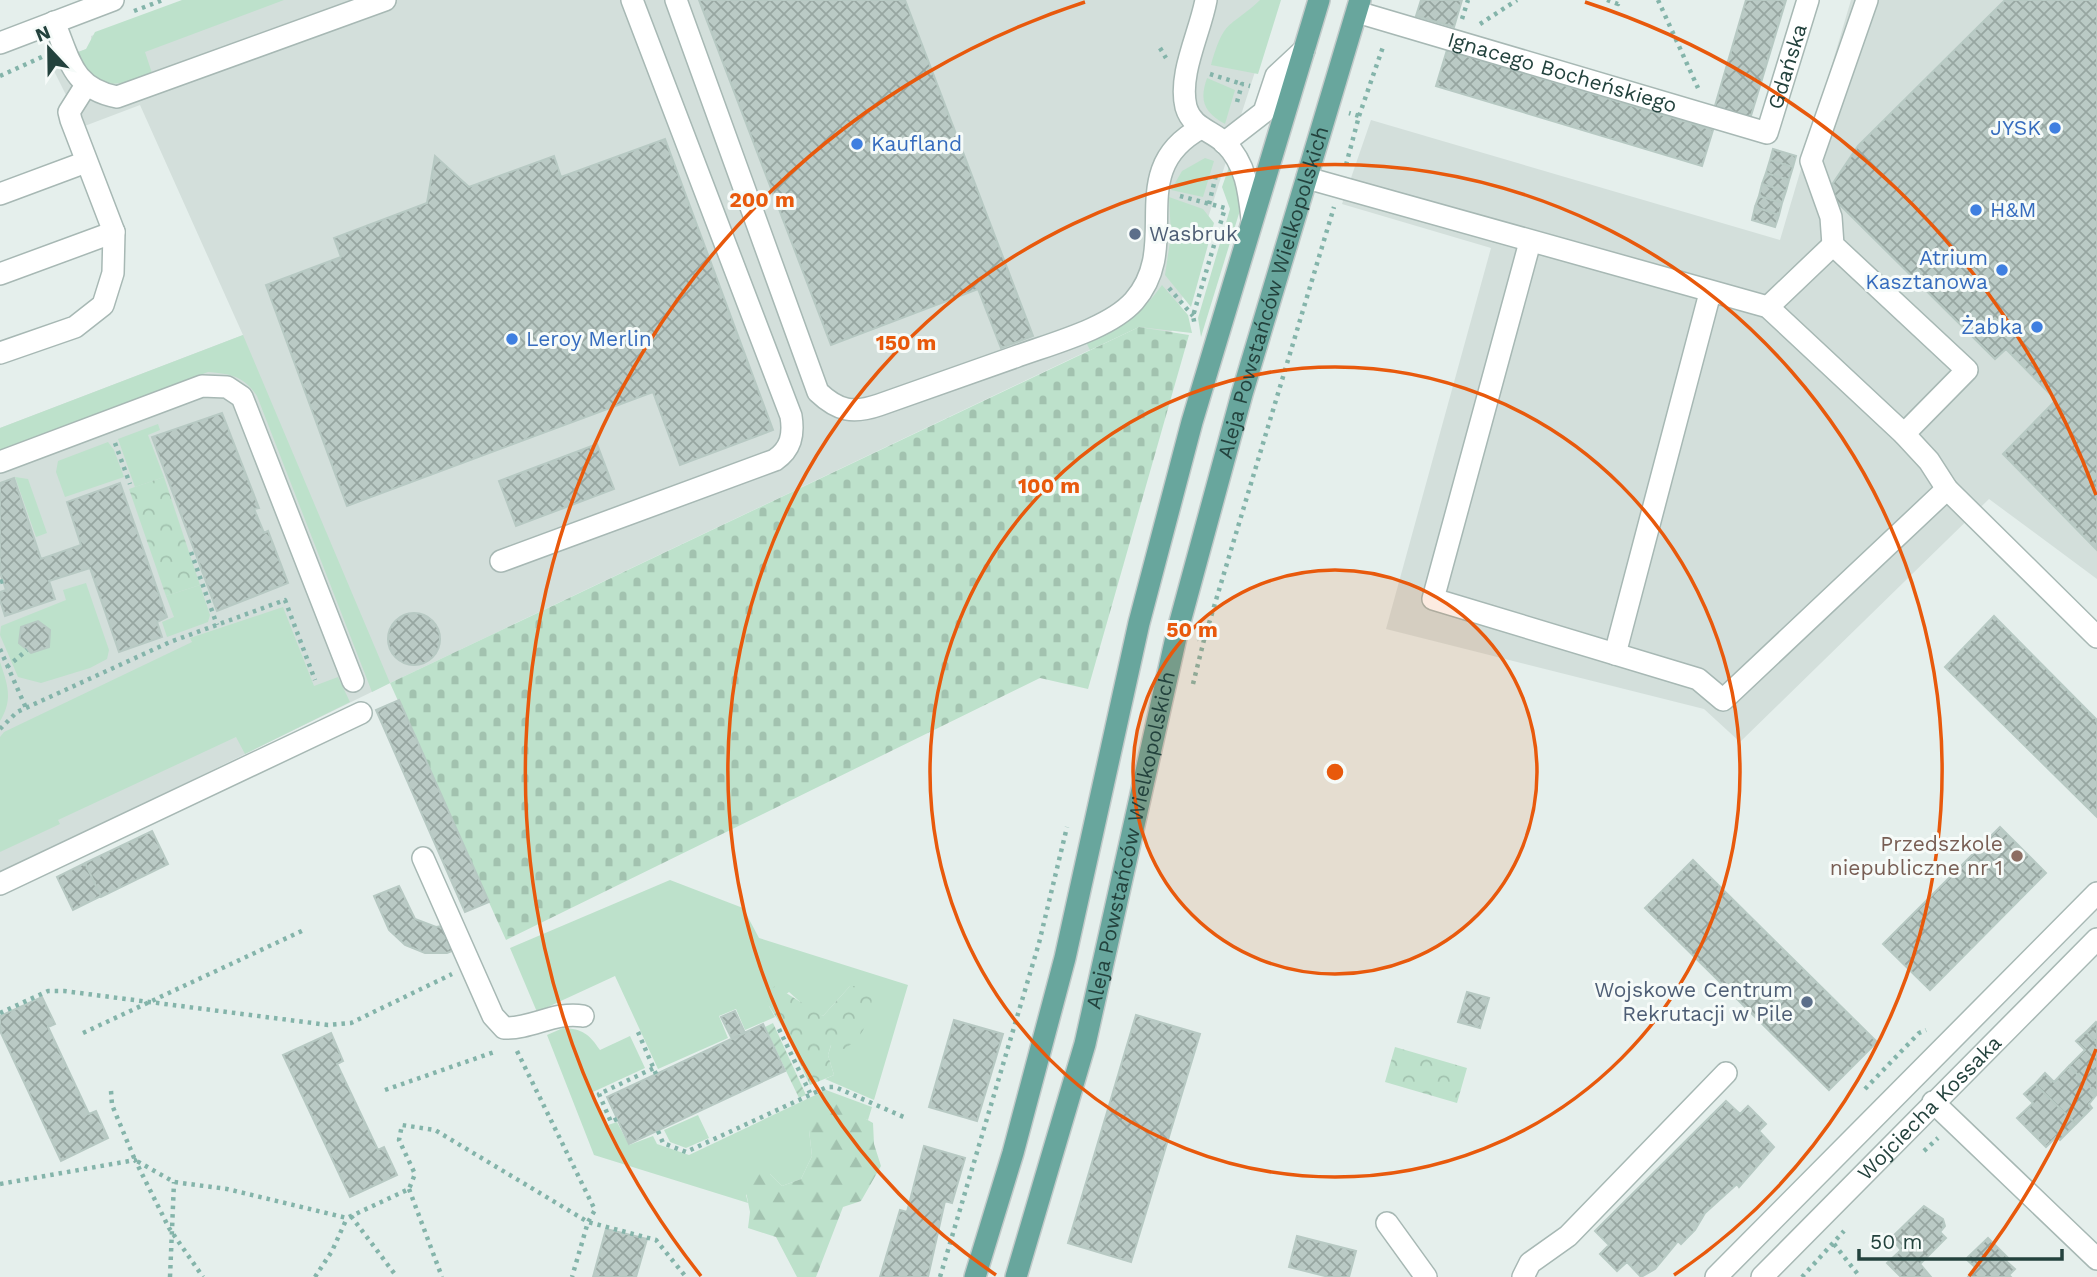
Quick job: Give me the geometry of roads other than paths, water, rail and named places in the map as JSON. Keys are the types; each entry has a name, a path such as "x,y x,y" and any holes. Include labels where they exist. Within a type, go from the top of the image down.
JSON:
{"main road":[{"name":"Aleja Powstańców Wielkopolskich","path":"975,1277 1013,1153 1065,958 1139,622 1192,422 1319,0"},
{"name":"Aleja Powstańców Wielkopolskich","path":"1016,1277 1085,1044 1177,633 1242,394 1358,6"}],"street":[{"path":"0,43 113,0"},
{"path":"54,22 77,78 103,94 117,97 130,95 385,0"},
{"path":"501,561 775,460 788,450 794,432 791,416 632,0"},
{"path":"676,0 818,392 833,406 859,411 1071,337 1122,313 1139,295 1152,269 1157,246 1156,190 1160,170 1181,140 1201,128"},
{"name":"Gdańska","path":"1767,133 1808,0"},
{"path":"1867,0 1811,161 1831,217 1833,245 1967,370 1904,434"},
{"path":"1207,1 1189,68 1185,94 1189,114 1201,128 1224,143 1242,169 1249,186 1252,219"},
{"name":"Ignacego Bocheńskiego","path":"1358,6 1391,22 1767,133"},
{"path":"1224,143 1264,112 1276,76 1304,50"},
{"path":"0,354 75,327 103,305 113,273 114,232 69,112 86,85"},
{"path":"0,194 86,162"},
{"path":"1307,178 1710,293 1768,307 1904,434 1929,461 1947,489 2097,637"},
{"path":"0,274 114,232"},
{"path":"1530,242 1433,599 1698,679 1724,700 1947,489"},
{"path":"1768,307 1833,245"},
{"path":"1615,654 1710,293"},
{"path":"0,462 202,386 227,387 243,397 353,681"},
{"path":"0,884 361,713"},
{"path":"423,858 493,1016 504,1028 521,1029 567,1013 583,1016"},
{"path":"1721,1275 2097,893"},
{"name":"Wojciecha Kossaka","path":"1762,1277 2097,939"},
{"path":"1523,1277 1530,1263 1568,1236 1726,1073"},
{"path":"1933,1102 2097,1259"},
{"path":"1387,1223 1426,1277"}],"place":[{"name":"JYSK","path":"2055,128"},
{"name":"Kaufland","path":"857,144"},
{"name":"H&M","path":"1976,210"},
{"name":"Wasbruk","path":"1135,234"},
{"name":"Atrium Kasztanowa","path":"2002,270"},
{"name":"Żabka","path":"2037,327"},
{"name":"Leroy Merlin","path":"512,339"},
{"name":"Przedszkole niepubliczne nr 1","path":"2017,856"},
{"name":"Wojskowe Centrum Rekrutacji w Pile","path":"1807,1002"}]}
